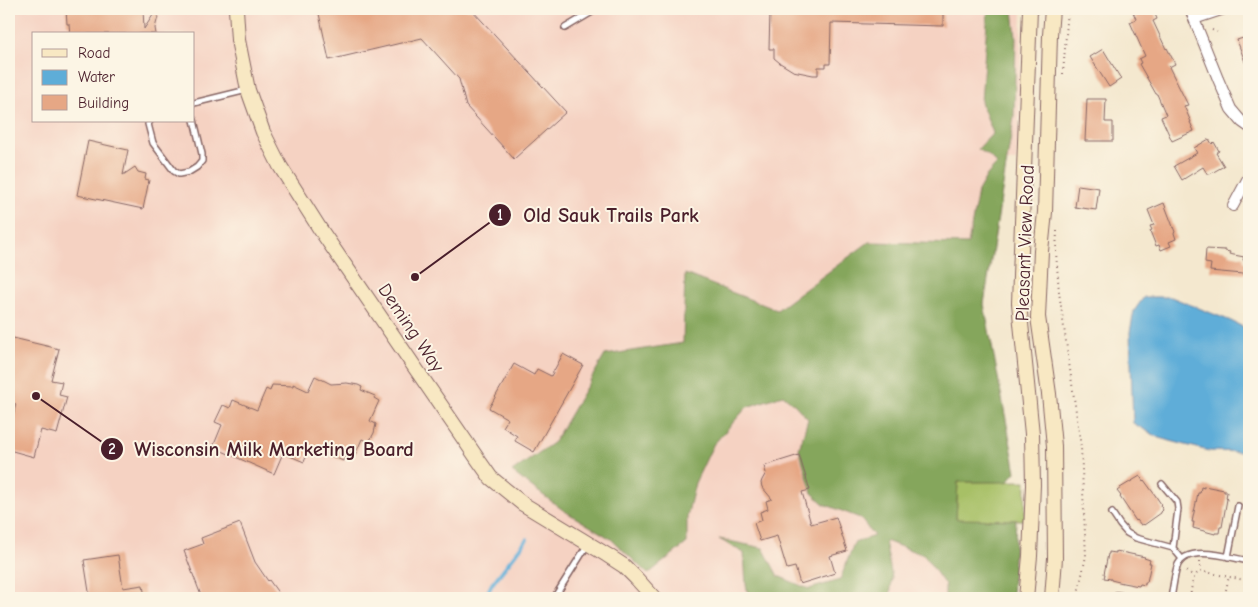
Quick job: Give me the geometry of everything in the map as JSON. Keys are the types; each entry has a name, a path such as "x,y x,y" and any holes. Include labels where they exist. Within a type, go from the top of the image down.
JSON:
{"main road":[{"name":"Deming Way","path":"236,9 238,40 248,90 263,132 280,166 320,229 483,467 491,478 523,504 624,566 654,598"},
{"name":"Pleasant View Road","path":"1026,598 1030,556 1032,442 1019,304 1030,9"},
{"name":"Pleasant View Road","path":"1052,9 1045,212 1038,317 1054,446 1055,558 1052,598"}],"street":[{"path":"1190,9 1231,109 1249,127"},
{"path":"1194,19 1224,9"},
{"path":"1233,206 1249,176"}],"lane":[{"path":"565,28 597,9"},
{"path":"195,103 248,90"},
{"path":"149,122 148,124 153,143 174,171 179,174 197,167 202,161 194,122"},
{"path":"1162,484 1177,502 1178,509 1173,548"},
{"path":"1228,557 1238,506"},
{"path":"1112,513 1126,533 1136,538 1173,548 1182,559"},
{"path":"554,598 588,543"},
{"path":"1171,598 1177,567 1182,559 1194,554 1206,553 1249,561"},
{"path":"1117,595 1133,598"}],"path":[{"path":"1063,77 1068,9"},
{"path":"1212,30 1217,32"},
{"path":"1057,232 1056,252 1059,292 1081,447 1086,556 1078,598"},
{"path":"1200,561 1201,571"},
{"path":"1186,571 1194,576"},
{"path":"1190,598 1194,576 1201,571 1249,581"},
{"path":"1226,590 1228,576"}],"shaded area":[{"path":"9,9 1022,9 1019,132 1016,161 997,164 968,244 869,242 905,527 945,585 948,598 9,598"}],"green space":[{"path":"988,9 1013,9 1016,38 1014,117 984,304 1016,472 1007,482 958,482 956,519 1016,520 1012,598 945,598 945,585 924,555 885,541 892,578 890,598 749,598 746,585 744,553 719,539 763,548 778,576 809,589 840,580 854,543 874,536 860,518 824,504 812,493 799,449 808,419 783,395 747,407 713,445 695,483 687,517 687,543 648,574 611,539 563,510 512,472 554,442 605,355 683,343 685,274 777,310 869,242 968,244 978,191 987,175 997,164 978,149 993,133 981,102"},
{"path":"1026,481 1025,520 956,520 958,482"}],"water":[{"path":"1144,297 1171,297 1249,330 1249,452 1209,451 1159,438 1133,423 1130,332 1134,311"}],"building":[{"path":"143,9 144,29 157,9 160,9 156,32 70,32 66,10"},
{"path":"318,9 471,9 566,112 514,159 466,106 459,79 422,38 329,60"},
{"path":"774,9 943,9 943,26 831,23 830,64 826,64 826,67 818,67 818,75 813,75 793,71 774,58 774,49 769,49 770,12 774,12"},
{"path":"1140,9 1153,9 1157,19 1153,21 1175,64 1169,67 1188,105 1184,106 1194,131 1172,141 1161,117 1166,115 1157,94 1139,64 1141,63 1139,59 1145,56 1130,22 1136,19 1133,12"},
{"path":"1249,36 1249,70 1248,70 1237,40"},
{"path":"1103,49 1121,79 1109,87 1090,57"},
{"path":"1087,99 1106,99 1105,122 1113,122 1113,141 1085,141"},
{"path":"1209,139 1212,144 1214,142 1219,151 1216,153 1224,166 1208,175 1203,167 1182,180 1174,166 1197,153 1194,148"},
{"path":"88,141 128,150 123,175 135,167 138,172 146,174 145,179 149,180 143,209 77,195"},
{"path":"1078,185 1099,188 1096,210 1075,207"},
{"path":"1164,203 1176,239 1169,242 1171,246 1161,250 1159,245 1156,246 1150,231 1152,230 1150,226 1154,225 1148,210"},
{"path":"1206,249 1225,250 1230,252 1229,254 1244,257 1243,260 1249,266 1249,271 1243,274 1210,271 1211,264 1205,263"},
{"path":"9,337 59,349 51,380 62,382 59,395 67,397 57,434 41,430 34,457 9,450 9,432 16,404 9,402"},
{"path":"563,354 583,365 534,452 515,441 517,436 503,427 508,419 489,408 514,364 534,375 537,369 551,376"},
{"path":"315,376 331,384 347,383 358,385 362,387 361,390 375,396 374,398 379,401 370,421 376,424 374,433 369,442 362,439 355,455 347,451 343,461 310,447 304,462 283,453 274,474 213,447 222,425 215,422 223,405 230,408 233,400 257,410 266,389 270,391 272,385 293,386 293,384 308,391"},
{"path":"799,455 810,490 802,492 811,524 836,517 847,551 830,556 835,573 800,584 795,567 787,569 777,536 760,541 754,523 762,520 760,512 768,509 766,501 772,499 761,483 766,473 764,466"},
{"path":"1140,476 1155,495 1163,510 1144,525 1136,521 1117,491"},
{"path":"1204,486 1227,492 1222,527 1220,527 1219,533 1215,534 1193,528 1194,522 1192,522 1198,493 1200,493 1201,487 1204,488"},
{"path":"240,523 255,562 282,598 202,598 184,551 203,544 201,538"},
{"path":"1116,551 1145,557 1150,560 1149,563 1151,563 1145,585 1140,584 1139,586 1104,578 1108,554 1109,552 1116,553"},
{"path":"118,555 123,588 143,585 145,598 90,598 84,560"}],"waterway":[{"path":"485,598 492,584 527,539"}],"place":[{"name":"Old Sauk Trails Park","path":"415,277"},
{"name":"Wisconsin Milk Marketing Board","path":"36,396"}]}
